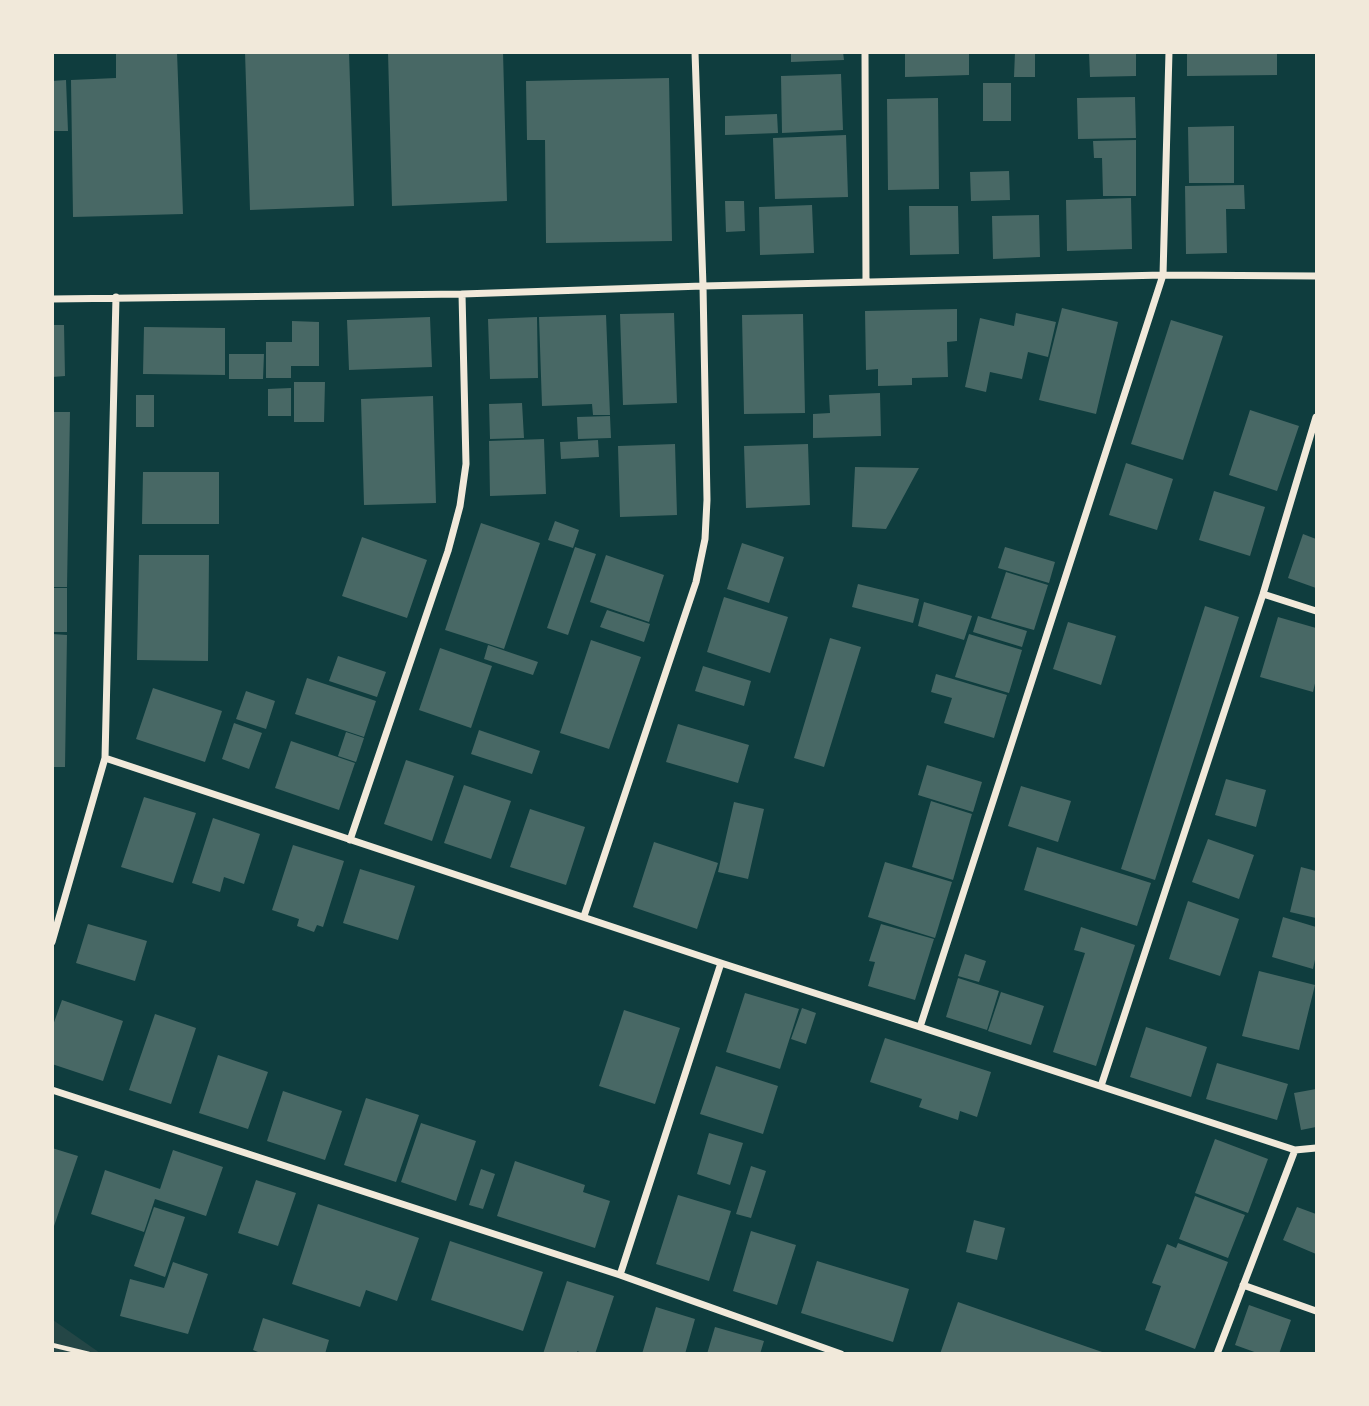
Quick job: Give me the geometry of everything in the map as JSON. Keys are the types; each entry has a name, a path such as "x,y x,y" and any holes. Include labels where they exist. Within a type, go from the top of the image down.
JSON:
{"street":[{"path":"584,916 696,582 705,538 707,500 695,52"},
{"path":"865,52 866,282"},
{"path":"920,1027 1163,275 1169,52"},
{"path":"52,299 462,294 1163,275 1317,276"},
{"path":"350,840 448,551 460,506 466,464 462,294"},
{"path":"52,942 105,758 116,297"},
{"path":"1101,1086 1263,593 1317,417"},
{"path":"1263,593 1317,611"},
{"path":"105,758 1295,1150 1317,1149"},
{"path":"620,1275 721,963"},
{"path":"52,1090 620,1275 841,1353"},
{"path":"1217,1353 1295,1150"},
{"path":"1243,1285 1317,1311"}],"path":[{"path":"52,1345 89,1353"}],"shaded area":[{"path":"53,1320 100,1353 53,1353"}],"building":[{"path":"116,52 177,52 183,214 73,217 71,80 116,78"},
{"path":"245,52 349,52 354,206 250,210"},
{"path":"388,52 503,52 507,201 392,206"},
{"path":"791,52 843,52 844,60 791,62"},
{"path":"905,52 969,52 969,75 905,77"},
{"path":"1015,52 1035,52 1035,77 1014,77"},
{"path":"1089,52 1136,52 1136,76 1090,77"},
{"path":"1187,52 1277,52 1277,75 1187,76"},
{"path":"841,74 843,130 782,133 781,76"},
{"path":"669,78 672,241 546,243 545,140 527,140 526,81"},
{"path":"66,80 68,131 52,131 52,81"},
{"path":"983,83 1011,83 1011,121 983,121"},
{"path":"1135,97 1136,138 1078,139 1077,98"},
{"path":"938,98 939,189 888,190 887,99"},
{"path":"777,114 778,133 725,135 725,116"},
{"path":"1234,126 1234,183 1189,183 1188,127"},
{"path":"846,135 848,197 775,199 773,138"},
{"path":"1136,140 1136,196 1103,196 1102,158 1094,158 1093,141"},
{"path":"1009,171 1010,200 971,201 970,172"},
{"path":"1244,185 1245,209 1226,209 1227,253 1186,254 1185,186"},
{"path":"1131,198 1132,249 1067,251 1066,200"},
{"path":"725,201 744,201 745,231 726,232"},
{"path":"812,205 814,253 760,255 759,207"},
{"path":"909,206 958,206 959,254 910,255"},
{"path":"1039,215 1040,257 993,259 992,216"},
{"path":"1062,308 1118,322 1096,414 1039,400"},
{"path":"957,309 957,341 947,342 948,377 912,378 912,385 878,386 878,369 866,370 865,311"},
{"path":"674,313 677,403 623,405 620,314"},
{"path":"1016,313 1056,322 1048,357 1028,352 1022,379 990,372 986,392 965,387 980,318 1014,326"},
{"path":"803,314 805,413 744,414 742,315"},
{"path":"606,315 610,415 593,415 592,404 542,406 539,317"},
{"path":"430,317 432,367 349,370 347,320"},
{"path":"537,317 538,378 490,379 488,319"},
{"path":"1171,320 1223,336 1183,460 1131,444"},
{"path":"292,321 319,322 319,366 291,366 291,378 266,378 266,342 292,342"},
{"path":"52,325 64,325 65,376 52,377"},
{"path":"144,327 225,328 225,375 143,374"},
{"path":"229,354 264,354 263,379 229,379"},
{"path":"294,382 325,382 324,422 294,422"},
{"path":"291,388 291,416 268,416 268,389"},
{"path":"880,393 881,436 813,438 813,414 830,413 829,395"},
{"path":"136,395 154,395 154,427 136,427"},
{"path":"433,396 436,503 364,505 361,399"},
{"path":"522,403 524,438 490,439 489,404"},
{"path":"1250,410 1299,426 1277,491 1229,475"},
{"path":"52,412 70,412 67,587 52,587"},
{"path":"610,416 611,438 578,439 577,417"},
{"path":"544,439 546,494 490,496 489,441"},
{"path":"598,440 599,457 561,459 560,442"},
{"path":"675,444 677,515 620,517 618,446"},
{"path":"808,444 810,505 746,508 744,446"},
{"path":"1126,463 1173,479 1157,530 1109,515"},
{"path":"855,467 919,468 886,529 852,527"},
{"path":"143,472 219,472 219,524 142,524"},
{"path":"1214,491 1265,507 1250,556 1199,540"},
{"path":"555,521 579,530 573,548 548,540"},
{"path":"481,523 540,543 504,649 445,630"},
{"path":"1303,534 1316,539 1316,588 1288,578"},
{"path":"362,537 427,560 407,618 342,596"},
{"path":"742,543 784,557 769,603 727,589"},
{"path":"575,547 596,554 568,635 547,628"},
{"path":"1005,547 1055,562 1049,583 998,568"},
{"path":"139,555 209,555 208,661 137,660"},
{"path":"606,555 664,575 649,622 590,602"},
{"path":"1006,572 1048,585 1034,630 991,618"},
{"path":"858,584 919,599 913,623 852,607"},
{"path":"52,588 67,588 67,632 52,632"},
{"path":"724,597 788,617 770,673 707,652"},
{"path":"924,602 972,616 964,640 918,626"},
{"path":"1205,606 1239,617 1155,880 1121,869"},
{"path":"607,610 650,624 644,642 600,627"},
{"path":"978,616 1027,631 1022,647 973,632"},
{"path":"1278,617 1316,628 1316,679 1313,692 1260,677"},
{"path":"1068,622 1116,636 1101,685 1053,669"},
{"path":"52,634 67,635 65,767 52,767"},
{"path":"969,634 1022,650 1009,693 955,677"},
{"path":"830,638 861,647 824,767 794,758"},
{"path":"591,640 641,657 609,749 560,733"},
{"path":"488,645 538,662 533,675 484,659"},
{"path":"440,648 492,666 471,728 419,710"},
{"path":"338,656 386,672 377,697 329,681"},
{"path":"703,666 751,681 744,706 695,691"},
{"path":"936,674 1007,695 994,738 944,723 952,698 931,692"},
{"path":"307,678 376,701 364,737 295,714"},
{"path":"153,688 222,711 205,762 136,739"},
{"path":"246,691 275,701 266,729 236,719"},
{"path":"234,723 262,733 249,769 222,759"},
{"path":"678,724 749,745 738,783 666,762"},
{"path":"479,730 540,751 532,774 471,754"},
{"path":"346,732 364,738 356,762 338,756"},
{"path":"291,741 355,763 339,810 275,788"},
{"path":"406,760 454,776 432,841 384,824"},
{"path":"927,765 982,782 973,812 918,795"},
{"path":"1226,779 1266,790 1256,827 1215,815"},
{"path":"464,785 511,801 491,859 444,843"},
{"path":"1021,786 1071,801 1058,842 1008,826"},
{"path":"144,797 196,813 173,883 121,867"},
{"path":"931,801 972,814 953,880 912,867"},
{"path":"734,802 764,809 748,879 718,872"},
{"path":"530,809 585,827 566,885 510,867"},
{"path":"213,818 260,834 244,884 224,877 220,892 192,883"},
{"path":"1208,839 1254,855 1239,899 1192,882"},
{"path":"654,842 718,863 697,929 633,907"},
{"path":"293,845 344,861 323,927 317,925 314,932 297,926 299,919 272,910"},
{"path":"1037,847 1151,883 1137,926 1024,890"},
{"path":"885,862 952,882 935,938 868,917"},
{"path":"1301,867 1316,871 1316,918 1290,912"},
{"path":"360,869 415,886 398,940 343,923"},
{"path":"1188,901 1239,919 1220,976 1169,959"},
{"path":"1283,917 1316,927 1313,969 1272,957"},
{"path":"88,924 147,941 135,981 76,963"},
{"path":"881,924 934,939 915,1000 868,986 875,962 869,961"},
{"path":"1081,927 1135,945 1096,1066 1053,1052 1085,953 1074,950"},
{"path":"965,954 986,961 979,982 958,976"},
{"path":"1259,971 1315,985 1299,1050 1242,1036"},
{"path":"958,978 999,991 987,1030 946,1017"},
{"path":"1001,992 1044,1006 1031,1045 988,1031"},
{"path":"745,993 799,1009 780,1069 726,1052"},
{"path":"62,1000 123,1021 103,1081 52,1064 52,1028"},
{"path":"802,1008 816,1013 806,1044 791,1039"},
{"path":"624,1010 680,1028 655,1104 599,1086"},
{"path":"155,1014 196,1028 171,1104 129,1090"},
{"path":"1146,1027 1207,1047 1191,1097 1130,1077"},
{"path":"885,1038 991,1072 977,1117 960,1111 958,1120 919,1107 922,1099 870,1082"},
{"path":"218,1055 268,1072 248,1129 199,1113"},
{"path":"1217,1063 1288,1084 1277,1120 1206,1099"},
{"path":"716,1066 778,1086 763,1134 700,1114"},
{"path":"1316,1089 1316,1127 1301,1130 1294,1093"},
{"path":"283,1091 342,1111 325,1160 267,1141"},
{"path":"366,1098 419,1115 396,1182 344,1165"},
{"path":"421,1123 476,1141 456,1201 401,1182"},
{"path":"709,1133 743,1143 730,1185 697,1174"},
{"path":"1215,1139 1268,1159 1248,1213 1195,1193"},
{"path":"52,1148 78,1156 53,1229 52,1229"},
{"path":"173,1150 223,1167 206,1216 155,1199 144,1232 91,1214 105,1170 160,1189"},
{"path":"515,1161 585,1185 583,1192 610,1201 595,1248 497,1216"},
{"path":"751,1166 766,1171 751,1218 736,1214"},
{"path":"481,1169 495,1174 483,1209 469,1205"},
{"path":"256,1180 296,1193 278,1246 238,1233"},
{"path":"678,1195 731,1211 709,1281 656,1264"},
{"path":"1195,1196 1245,1215 1228,1258 1179,1239"},
{"path":"318,1204 419,1238 397,1301 366,1290 360,1307 292,1284"},
{"path":"154,1207 185,1217 165,1277 134,1266"},
{"path":"1297,1207 1316,1214 1316,1254 1283,1240"},
{"path":"974,1220 1005,1228 997,1260 966,1252"},
{"path":"751,1231 796,1245 777,1305 733,1291"},
{"path":"450,1241 543,1272 523,1331 431,1300"},
{"path":"1178,1243 1228,1262 1195,1349 1145,1330 1161,1286 1152,1283 1167,1244 1176,1248"},
{"path":"817,1261 909,1289 893,1342 801,1313"},
{"path":"173,1262 208,1274 188,1334 120,1316 130,1279 164,1288"},
{"path":"567,1281 614,1296 595,1354 577,1351 578,1354 543,1354"},
{"path":"958,1302 1105,1353 1105,1354 940,1354"},
{"path":"1249,1305 1291,1320 1279,1354 1260,1354 1235,1345"},
{"path":"656,1307 695,1319 685,1354 642,1354"},
{"path":"263,1318 329,1340 325,1354 263,1354 253,1350"},
{"path":"715,1327 764,1341 760,1354 707,1354"}]}
